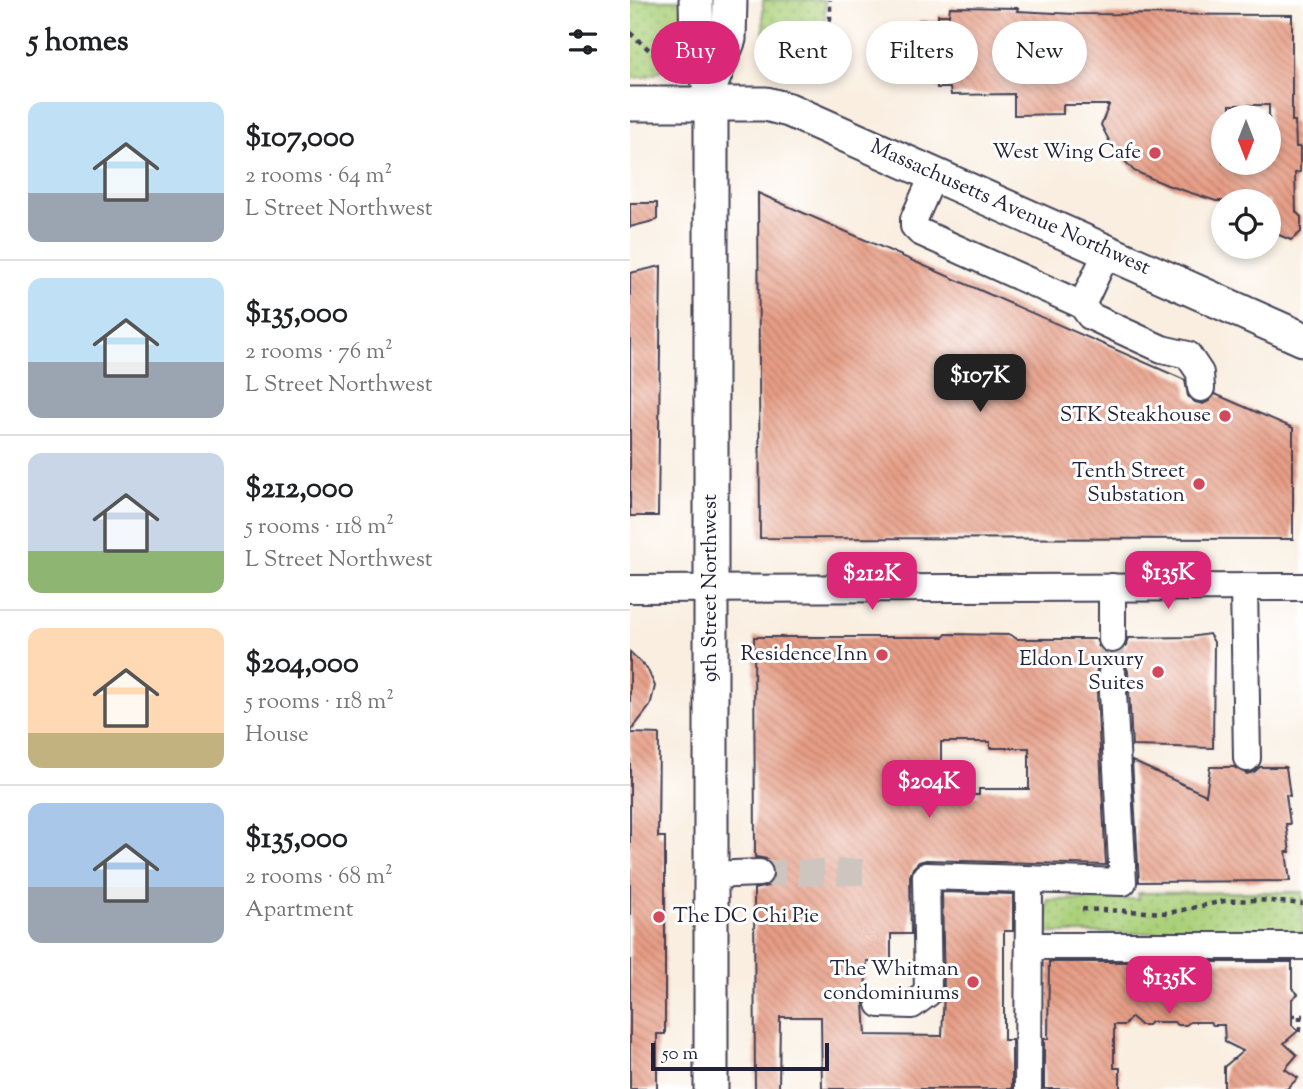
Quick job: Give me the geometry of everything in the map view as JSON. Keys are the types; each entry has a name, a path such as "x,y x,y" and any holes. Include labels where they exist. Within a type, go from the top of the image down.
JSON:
{"main road":[{"name":"9th Street Northwest","path":"696,0 696,42 710,95 712,1089"},
{"name":"9th Street Northwest","path":"710,95 729,40 730,0"},
{"name":"Massachusetts Avenue Northwest","path":"630,103 710,95 777,106 1303,339"}],"street":[{"path":"934,174 914,219 914,226 920,232 1082,305 1090,316 1162,349 1188,355 1200,373 1201,387"},
{"path":"1082,305 1107,252"},
{"path":"1112,587 1112,639"},
{"path":"1244,587 1247,758"},
{"path":"630,589 1303,587"},
{"path":"880,1004 912,1004 928,993 926,876 1123,882 1112,673"},
{"path":"710,875 759,873"},
{"path":"1028,880 1028,1089"},
{"path":"1030,946 1303,946"}],"path":[{"path":"830,0 830,21"},
{"path":"630,33 651,51"},
{"path":"1082,909 1169,913 1224,901 1259,900 1303,904"},
{"path":"1292,1016 1301,1016 1300,1030 1303,1030"}],"green space":[{"path":"630,0 685,0 685,21 651,21 651,74 630,78"},
{"path":"763,0 825,0 825,21 763,21"},
{"path":"1303,892 1303,933 1047,933 1047,900 1138,899 1138,893"}],"building":[{"path":"950,7 1018,8 1017,11 1074,14 1292,15 1292,121 1295,121 1296,147 1300,147 1300,172 1295,173 1296,212 1301,217 1301,232 1291,240 1281,236 1281,189 1211,189 1211,199 1134,171 1113,148 1101,125 1109,105 1063,105 1063,114 1014,115 1014,94 951,95 950,88 937,88 937,84 978,84 978,21 938,21 938,15 949,15"},
{"path":"758,193 1185,380 1188,396 1195,402 1203,404 1215,394 1293,428 1293,539 760,538"},
{"path":"630,203 657,203 657,220 630,227"},
{"path":"661,266 658,516 630,516 630,273"},
{"path":"946,634 1011,635 1017,639 1096,639 1099,647 1111,655 1126,646 1128,638 1209,634 1214,642 1213,748 1132,746 1128,671 1120,659 1112,657 1104,660 1098,665 1096,674 1106,865 926,860 913,868 910,876 911,934 891,934 891,960 867,961 864,1004 866,1035 942,1036 942,892 1013,894 1013,931 1004,931 1004,1040 1012,1040 1012,1089 822,1089 821,1017 780,1017 779,1089 755,1089 754,889 768,886 775,873 773,865 767,859 755,857 754,637 944,637","holes":["941,742 990,742 990,748 1029,748 1029,789 979,789 979,795 941,795"]},
{"path":"630,652 647,668 655,686 650,706 630,732"},
{"path":"630,733 659,734 658,837 665,837 665,1034 657,1034 657,1089 630,1089"},
{"path":"1132,761 1206,795 1210,767 1234,767 1247,774 1260,767 1286,767 1290,824 1286,824 1290,852 1286,852 1290,881 1139,882"},
{"path":"1049,962 1292,962 1292,988 1298,994 1292,999 1292,1025 1298,1031 1284,1043 1297,1055 1285,1069 1298,1078 1287,1089 1224,1089 1224,1067 1243,1051 1225,1042 1224,1025 1213,1025 1210,1022 1178,1025 1174,1022 1151,1022 1148,1025 1140,1025 1131,1017 1125,1025 1114,1025 1114,1068 1120,1068 1120,1089 1044,1089"}],"tunnel":[{"path":"1112,639 1112,673"},
{"path":"759,873 867,872"}],"place":[{"name":"West Wing Cafe","path":"1155,153"},
{"name":"STK Steakhouse","path":"1225,416"},
{"name":"Tenth Street Substation","path":"1199,484"},
{"name":"Residence Inn","path":"882,655"},
{"name":"Eldon Luxury Suites","path":"1158,672"},
{"name":"The DC Chi Pie","path":"659,917"},
{"name":"The Whitman condominiums","path":"973,982"}]}
